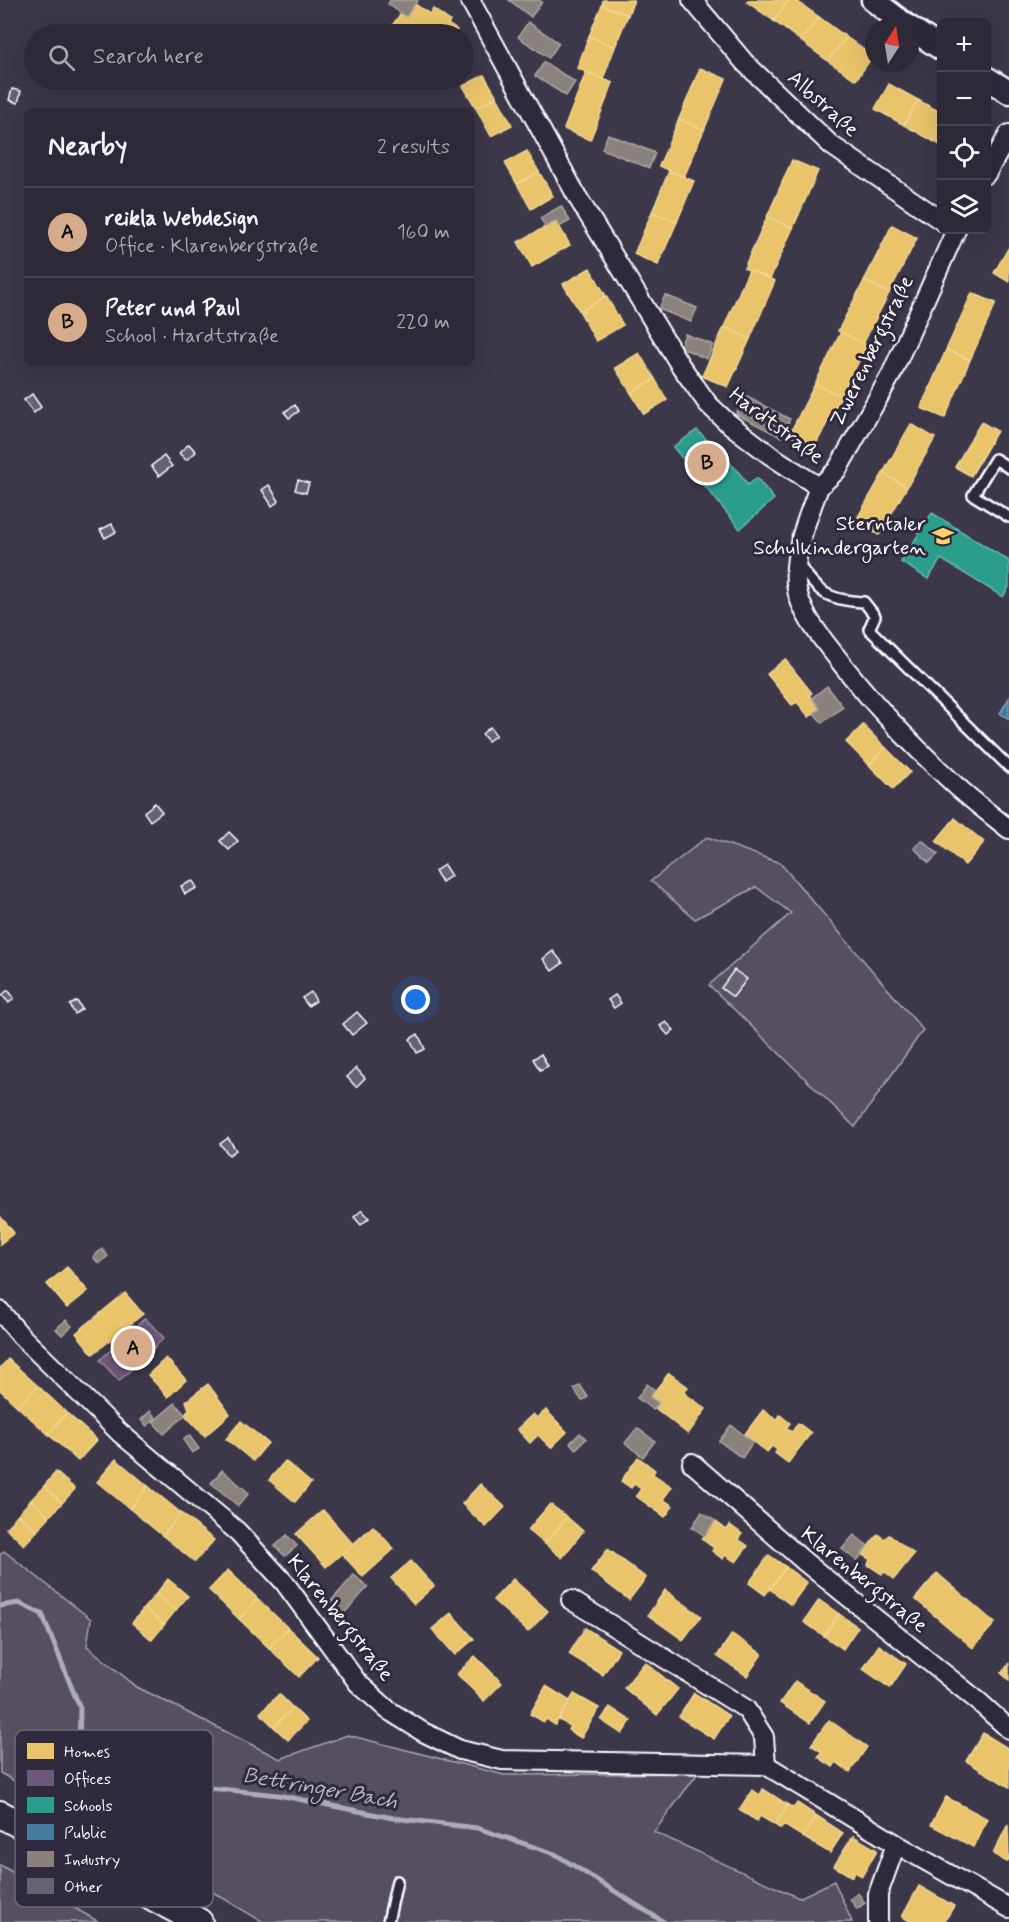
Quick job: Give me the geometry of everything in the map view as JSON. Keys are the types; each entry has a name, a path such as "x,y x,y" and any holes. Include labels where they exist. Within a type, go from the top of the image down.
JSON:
{"main road":[{"path":"0,1814 15,1822"},
{"path":"171,1907 199,1922"}],"street":[{"name":"Hardtstraße","path":"470,0 578,198 680,365 708,404 727,422 770,455 819,487 802,535 797,561 796,584 814,629 864,692 953,783 1009,829"},
{"name":"Albstraße","path":"692,0 745,63 831,145 937,218"},
{"path":"873,0 896,18"},
{"path":"919,34 937,46"},
{"path":"991,81 1009,92"},
{"path":"991,167 1009,134"},
{"name":"Zwerenbergstraße","path":"819,487 837,470 891,375 953,234"},
{"name":"Klarenbergstraße","path":"0,1311 21,1336 120,1433 238,1532 284,1582 358,1683 388,1710 423,1732 460,1750 502,1760 766,1765"},
{"name":"Klarenbergstraße","path":"693,1463 805,1562 978,1701 1009,1729"},
{"path":"571,1600 746,1709 764,1737 766,1765 896,1844 1009,1908"},
{"path":"878,1922 878,1894 896,1844"}],"lane":[{"path":"1009,468 995,459 973,495 1009,517"},
{"path":"797,561 816,589 841,601 864,602 875,616 869,630 1009,767"},
{"path":"388,1922 397,1881"}],"shaded area":[{"path":"707,837 780,863 923,1030 855,1127 709,985 791,913 756,887 695,919 651,881"},
{"path":"922,840 938,854 929,863 914,848"},
{"path":"4,1551 91,1619 87,1646 137,1687 280,1759 348,1735 504,1775 698,1773 654,1832 799,1898 834,1881 852,1922 263,1922 213,1892 213,1730 15,1730 15,1781 0,1773 0,1555"},
{"path":"0,1865 15,1874 15,1907 73,1907 99,1922 0,1922"}],"building: Homes":[{"path":"603,0 634,0 628,15 602,5"},
{"path":"748,0 789,0 774,21 747,2"},
{"path":"789,0 795,0 819,17 801,41 774,21"},
{"path":"415,4 430,14 433,9 450,21 448,24 393,24 401,13 406,17"},
{"path":"602,5 628,15 615,47 589,36"},
{"path":"819,17 846,37 828,61 801,41"},
{"path":"589,36 615,47 603,79 577,68"},
{"path":"846,37 865,50 865,67 856,80 828,61"},
{"path":"700,68 726,79 704,130 679,119"},
{"path":"586,72 613,83 590,140 564,129"},
{"path":"484,75 497,97 476,108 465,90 474,90 474,80"},
{"path":"889,84 918,100 904,125 875,109"},
{"path":"497,97 512,125 491,136 476,108"},
{"path":"918,100 937,110 937,135 933,141 904,125"},
{"path":"679,119 704,130 684,177 659,166"},
{"path":"527,151 539,172 517,184 505,163"},
{"path":"792,160 818,171 793,228 767,217"},
{"path":"669,171 694,181 677,222 652,212"},
{"path":"539,172 553,196 531,209 517,184"},
{"path":"652,212 677,222 658,265 634,254"},
{"path":"767,217 793,228 770,279 744,268"},
{"path":"556,221 570,245 532,267 518,242"},
{"path":"892,225 917,238 889,293 864,281"},
{"path":"1009,247 1009,282 994,273"},
{"path":"590,268 606,296 580,312 563,284"},
{"path":"749,270 775,281 750,339 724,327"},
{"path":"864,281 889,293 863,344 838,331"},
{"path":"972,293 996,303 970,360 946,350"},
{"path":"606,296 623,325 596,341 580,312"},
{"path":"724,327 750,339 728,387 702,376"},
{"path":"841,332 867,345 841,396 815,384"},
{"path":"946,350 970,360 945,418 921,408"},
{"path":"639,353 655,379 631,393 615,368"},
{"path":"655,379 667,400 644,414 631,393"},
{"path":"815,384 841,396 814,448 789,435"},
{"path":"981,422 997,431 971,476 955,467"},
{"path":"911,424 935,438 907,487 883,473"},
{"path":"883,473 907,487 879,535 855,522"},
{"path":"785,659 812,693 809,695 820,709 809,717 797,702 792,705 767,674"},
{"path":"863,725 886,748 869,765 846,742"},
{"path":"886,748 910,772 893,789 869,765"},
{"path":"955,818 984,842 965,865 936,841"},
{"path":"0,1216 14,1233 0,1244"},
{"path":"67,1267 88,1291 67,1308 47,1284"},
{"path":"125,1293 143,1314 93,1354 76,1333"},
{"path":"166,1358 186,1380 168,1397 148,1375"},
{"path":"8,1359 38,1386 18,1407 0,1390 0,1368"},
{"path":"669,1373 688,1387 684,1393 706,1409 688,1434 655,1408 659,1403 650,1397"},
{"path":"208,1384 230,1414 205,1436 185,1415 189,1409 186,1401"},
{"path":"38,1386 67,1413 48,1434 18,1407"},
{"path":"546,1410 567,1432 551,1448 538,1435 530,1443 517,1429 533,1414 537,1418"},
{"path":"763,1410 777,1420 780,1415 790,1423 786,1428 792,1432 798,1423 811,1433 788,1463 775,1453 777,1450 772,1446 767,1452 744,1435"},
{"path":"67,1413 97,1440 78,1461 48,1434"},
{"path":"241,1421 268,1443 253,1461 226,1439"},
{"path":"638,1457 655,1470 653,1474 672,1487 663,1499 673,1506 665,1517 636,1496 641,1489 634,1484 631,1488 621,1481"},
{"path":"116,1459 148,1486 130,1509 97,1482"},
{"path":"285,1461 311,1483 295,1502 269,1480"},
{"path":"56,1472 75,1489 62,1503 44,1486"},
{"path":"480,1484 505,1507 486,1527 462,1504"},
{"path":"44,1486 62,1503 49,1517 31,1500"},
{"path":"148,1486 181,1513 163,1536 130,1509"},
{"path":"31,1500 49,1517 37,1531 18,1514"},
{"path":"550,1504 567,1517 545,1544 528,1530"},
{"path":"323,1510 353,1544 326,1567 296,1534"},
{"path":"181,1513 214,1540 195,1562 163,1536"},
{"path":"18,1514 37,1531 24,1545 6,1528"},
{"path":"567,1517 583,1531 562,1558 545,1544"},
{"path":"715,1521 727,1530 730,1525 742,1534 738,1539 748,1546 736,1562 725,1555 723,1559 702,1539"},
{"path":"373,1526 394,1549 363,1577 342,1554"},
{"path":"878,1534 884,1539 889,1535 914,1554 894,1579 885,1572 882,1574 868,1565 870,1559 862,1554"},
{"path":"608,1549 646,1578 629,1600 591,1571"},
{"path":"769,1555 786,1567 765,1595 749,1583"},
{"path":"411,1561 434,1586 414,1604 391,1578"},
{"path":"786,1567 807,1583 791,1605 770,1589"},
{"path":"228,1570 258,1599 239,1619 209,1590"},
{"path":"937,1573 995,1623 973,1648 915,1599"},
{"path":"168,1579 188,1596 176,1610 156,1594"},
{"path":"513,1579 548,1611 528,1632 493,1600"},
{"path":"665,1590 701,1616 683,1640 648,1615"},
{"path":"156,1594 176,1610 164,1625 144,1608"},
{"path":"258,1599 288,1628 269,1648 239,1619"},
{"path":"819,1600 839,1614 824,1636 804,1622"},
{"path":"144,1608 164,1625 152,1640 132,1623"},
{"path":"451,1613 474,1639 455,1655 432,1629"},
{"path":"839,1614 858,1627 843,1649 824,1636"},
{"path":"288,1628 318,1657 299,1677 269,1648"},
{"path":"585,1628 619,1650 603,1675 569,1654"},
{"path":"732,1634 762,1654 747,1676 717,1656"},
{"path":"879,1645 906,1664 890,1688 863,1669"},
{"path":"475,1656 502,1683 484,1701 457,1674"},
{"path":"645,1662 678,1689 657,1715 624,1688"},
{"path":"1009,1664 1009,1680 1001,1673"},
{"path":"795,1681 825,1701 810,1723 780,1703"},
{"path":"546,1686 570,1701 555,1725 546,1719 544,1722 530,1714"},
{"path":"694,1693 729,1716 714,1739 679,1717"},
{"path":"279,1694 293,1708 274,1727 260,1713"},
{"path":"574,1694 599,1708 581,1738 568,1730 570,1726 559,1720"},
{"path":"610,1707 631,1721 622,1734 601,1720"},
{"path":"293,1708 307,1721 288,1740 274,1727"},
{"path":"829,1720 867,1747 850,1772 836,1762 833,1767 818,1757 822,1752 811,1745"},
{"path":"983,1733 1009,1749 1009,1787 966,1761"},
{"path":"763,1789 788,1805 775,1825 760,1816 757,1821 739,1810 752,1790 760,1795"},
{"path":"946,1797 988,1819 973,1847 931,1825"},
{"path":"797,1803 817,1816 803,1837 784,1825 781,1829 775,1825 788,1805 794,1808"},
{"path":"817,1816 843,1833 830,1853 803,1837"},
{"path":"1008,1824 1009,1859 1007,1862 993,1854"},
{"path":"853,1836 877,1850 862,1876 855,1872 852,1877 834,1866"},
{"path":"919,1886 954,1906 944,1922 912,1922 902,1917"}],"building: Offices":[{"path":"145,1318 164,1338 119,1381 100,1360"}],"building: Schools":[{"path":"697,430 739,472 748,485 757,478 774,499 740,529 673,447"},
{"name":"Sterntaler Schulkindergarten","path":"932,513 1009,561 1009,587 1003,597 941,559 928,579 901,562"}],"building: Public":[{"path":"1009,698 1009,719 1000,713"}],"building: Industry":[{"path":"390,0 418,0 406,17 388,4"},
{"path":"509,0 539,0 542,2 531,17"},
{"path":"528,22 559,43 549,58 518,37"},
{"path":"544,62 575,82 566,96 535,76"},
{"path":"608,134 655,153 649,168 602,149"},
{"path":"561,206 570,221 559,227 556,221 546,227 540,218"},
{"path":"665,295 697,308 691,322 659,309"},
{"path":"685,334 713,345 707,359 680,347"},
{"path":"745,396 790,419 781,437 736,414"},
{"path":"827,686 843,707 822,723 814,713 820,709 812,698"},
{"path":"102,1249 108,1256 99,1264 93,1257"},
{"path":"66,1320 72,1326 62,1335 56,1329"},
{"path":"647,1384 655,1390 650,1397 659,1403 653,1410 637,1398"},
{"path":"580,1385 588,1397 582,1401 574,1389"},
{"path":"175,1403 185,1415 164,1434 153,1422"},
{"path":"150,1411 156,1418 147,1426 141,1420"},
{"path":"731,1425 753,1442 742,1458 719,1441"},
{"path":"637,1428 655,1441 643,1457 625,1443"},
{"path":"580,1433 586,1439 576,1449 570,1443"},
{"path":"189,1435 199,1449 192,1453 183,1440"},
{"path":"222,1470 249,1493 238,1506 211,1483"},
{"path":"702,1512 715,1521 705,1536 692,1527"},
{"path":"287,1535 297,1546 285,1556 275,1546"},
{"path":"854,1535 868,1546 857,1561 842,1549"},
{"path":"354,1575 368,1587 339,1619 325,1608"},
{"path":"858,1893 865,1903 857,1909 850,1899"}],"building: Other":[{"path":"12,89 21,91 18,103 9,100"},
{"path":"32,394 41,407 34,413 24,400"},
{"path":"295,405 299,411 289,418 284,412"},
{"path":"189,444 196,452 186,460 179,453"},
{"path":"164,456 172,466 159,476 151,466"},
{"path":"298,480 309,483 306,493 295,490"},
{"path":"269,485 279,501 272,506 262,490"},
{"path":"112,524 116,532 105,538 100,530"},
{"path":"490,727 496,735 488,741 482,734"},
{"path":"155,803 162,812 150,821 144,812"},
{"path":"229,832 238,841 229,850 220,841"},
{"path":"444,865 451,876 442,882 435,871"},
{"path":"193,881 197,888 185,894 181,886"},
{"path":"553,951 563,963 552,971 543,959"},
{"path":"734,970 747,979 733,997 721,988"},
{"path":"8,990 14,998 9,1003 2,995"},
{"path":"311,992 316,1001 308,1006 302,998"},
{"path":"615,995 621,1003 614,1008 608,1000"},
{"path":"77,1001 82,1009 75,1014 70,1005"},
{"path":"357,1012 367,1023 352,1035 343,1024"},
{"path":"666,1022 674,1030 668,1035 660,1026"},
{"path":"418,1034 425,1049 417,1053 410,1039"},
{"path":"541,1054 548,1066 540,1070 533,1059"},
{"path":"356,1068 365,1078 356,1087 347,1077"},
{"path":"228,1138 236,1150 229,1155 220,1144"},
{"path":"362,1210 369,1218 361,1225 354,1217"}],"waterway":[{"name":"Bettringer Bach","path":"0,1606 19,1603 42,1614 80,1708 80,1730"},
{"name":"Bettringer Bach","path":"213,1788 278,1795 393,1818 477,1828 555,1854 664,1922"}],"place":[{"name":"Peter und Paul","path":"707,463"},
{"name":"Sterntaler Schulkindergarten","path":"943,536"},
{"name":"reikla Webdesign","path":"133,1348"}]}
